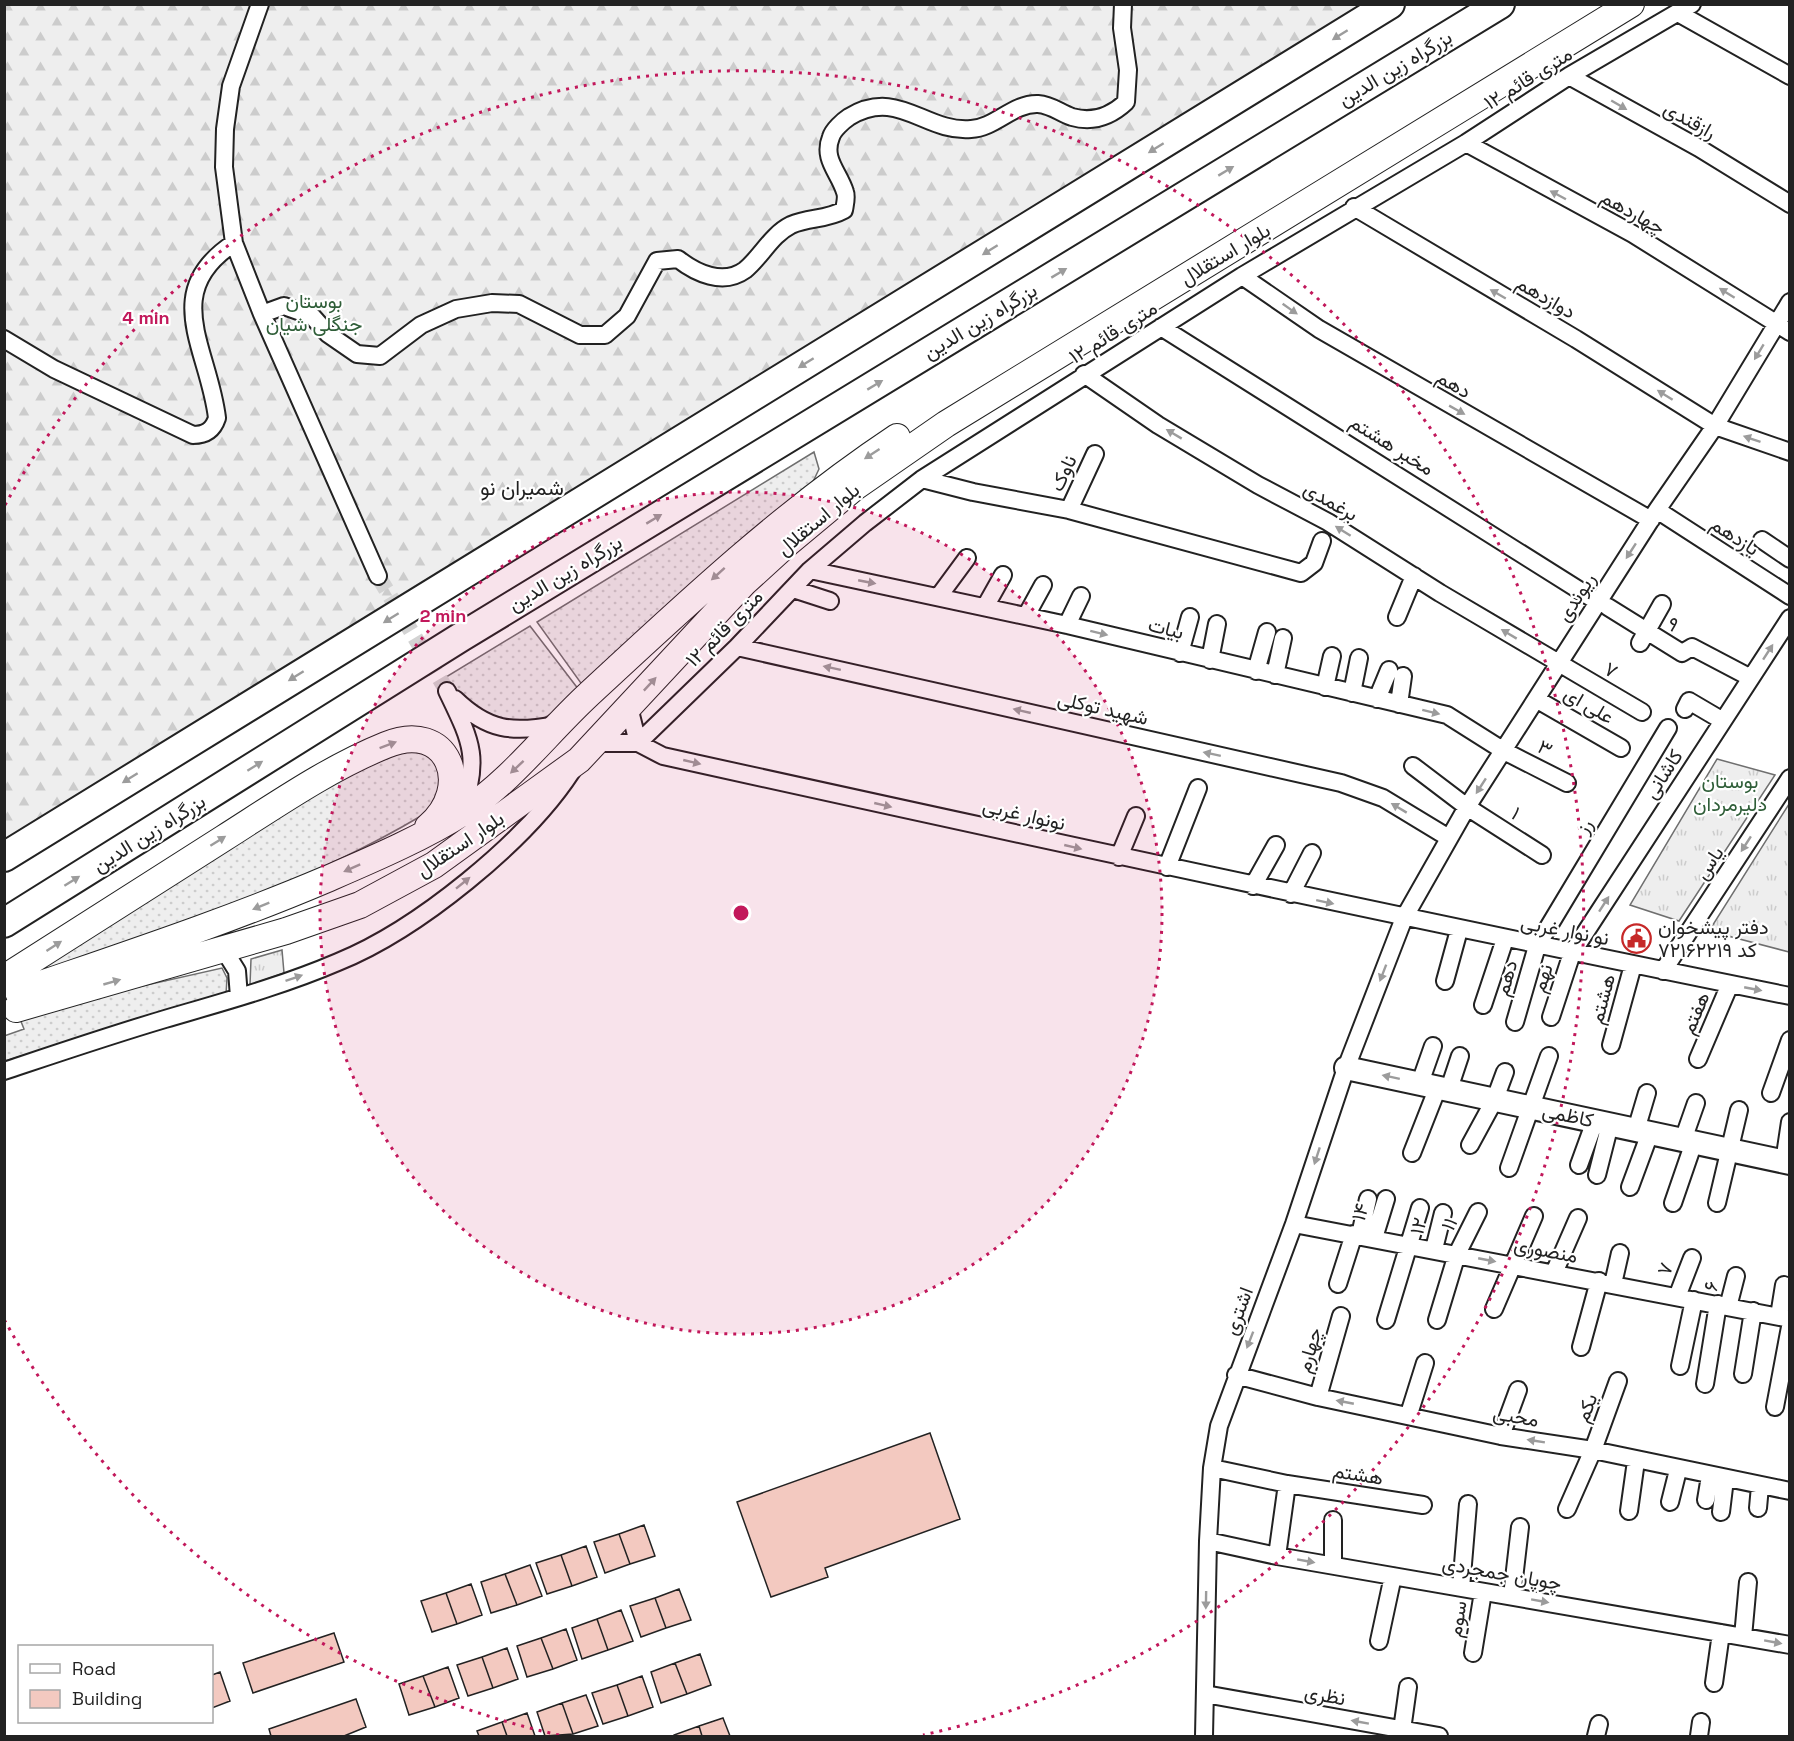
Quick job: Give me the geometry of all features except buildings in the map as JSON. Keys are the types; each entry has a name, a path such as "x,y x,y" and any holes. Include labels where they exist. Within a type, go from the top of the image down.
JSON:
{"highway":[{"path":"4,858 1390,4"},
{"name":"بزرگراه زین الدین","path":"4,922 461,637 1500,4"}],"main road":[{"name":"بلوار استقلال","path":"13,993 210,927 315,884 460,814 504,779 556,725 678,611 783,520 849,469 926,418 1601,4"},
{"name":"بلوار استقلال","path":"13,993 224,950 360,905 434,864 588,751 701,629 789,542 855,488 946,424 1632,4"},
{"path":"678,611 689,607 696,609 703,621 701,629"},
{"path":"13,993 287,798 387,744 414,738 438,747 450,765 452,790 449,804 439,818 417,836"},
{"path":"315,884 301,899 306,910 326,917"}],"street":[{"path":"260,4 231,86 225,129 224,167 234,243 262,314 378,576"},
{"path":"262,314 284,306 312,316 328,334 357,354 380,356 421,325 456,309 492,303 519,304 580,335 605,335 627,316 657,261 678,259 696,273 719,278 744,271 779,232 793,224 830,218 844,210 846,193 827,151 831,134 845,120 865,108 891,107 918,114 950,128 972,129 991,124 1018,108 1036,104 1051,106 1072,117 1091,119 1116,112 1126,102 1128,70 1122,28 1123,4"},
{"path":"1685,9 1790,75"},
{"name":"۱۲ متری قائم","path":"638,743 737,647 810,570 922,479 1084,374 1354,207 1466,143 1569,76 1685,9"},
{"name":"رازقندی","path":"1569,76 1699,148 1790,204"},
{"name":"چهاردهم","path":"1466,143 1633,234 1783,328"},
{"name":"دوازدهم","path":"1354,207 1576,339 1715,426 1790,452"},
{"path":"4,339 54,369 132,408 193,435 209,432 217,418 194,323 192,299 199,276 204,269 214,256 234,243"},
{"name":"دهم","path":"1242,276 1327,334 1654,515"},
{"name":"ریوندی","path":"1404,918 1467,807 1559,664 1603,604 1654,515 1783,328 1790,302"},
{"name":"مخبر هشتم","path":"1161,327 1603,604"},
{"name":"برغمدی","path":"1084,374 1158,425 1258,485 1328,522 1559,664"},
{"name":"ناوک","path":"1070,510 1095,454"},
{"name":"برغمدی","path":"922,479 1070,510 1301,573 1314,564 1322,541"},
{"name":"یازدهم","path":"1654,515 1790,596"},
{"path":"1762,540 1790,559"},
{"path":"939,596 967,558"},
{"name":"بیات","path":"810,570 1067,625 1447,715 1504,750"},
{"path":"985,607 1003,575"},
{"path":"1397,616 1414,576"},
{"path":"1026,616 1043,585"},
{"path":"792,589 830,601"},
{"path":"1067,625 1081,596"},
{"name":"۹","path":"1603,604 1644,638 1682,653 1692,647 1751,678"},
{"path":"1644,638 1662,604"},
{"path":"1180,653 1190,617"},
{"name":"کاشانی","path":"1572,953 1790,618"},
{"path":"1210,660 1217,624"},
{"path":"1257,671 1275,635 1275,675"},
{"name":"شهید توکلی","path":"737,647 1341,783 1383,798 1449,838"},
{"path":"1325,687 1332,656"},
{"path":"1352,693 1359,658"},
{"name":"۷","path":"1559,664 1642,712"},
{"path":"1377,699 1396,673 1399,704"},
{"path":"460,814 473,772 472,748 447,691 480,721 494,726 531,729 556,725"},
{"name":"علی ای","path":"1536,699 1621,748"},
{"path":"1685,709 1689,701 1723,721"},
{"path":"4,1071 239,997 340,962 424,912 512,842 556,795 588,751 638,743 629,707"},
{"name":"رز","path":"1537,946 1668,728"},
{"name":"نونوار غربی","path":"638,743 663,756 1404,918"},
{"name":"۳","path":"1504,750 1567,783"},
{"name":"۱","path":"1413,766 1467,807 1542,855"},
{"name":"یاس","path":"1663,971 1790,778"},
{"path":"1167,867 1198,788"},
{"path":"1119,857 1136,816"},
{"path":"1253,886 1276,844"},
{"path":"1291,894 1312,853"},
{"name":"نو نوار غربی","path":"1404,918 1790,996"},
{"name":"اشتری","path":"1204,1737 1208,1541 1212,1468 1219,1426 1236,1375 1294,1224 1346,1068 1404,918"},
{"path":"1445,981 1459,930"},
{"path":"1483,1005 1504,939"},
{"name":"دهم","path":"1515,1022 1537,946"},
{"path":"224,950 237,971 239,997"},
{"name":"نهم","path":"1551,1017 1572,953"},
{"name":"هشتم","path":"1611,1045 1633,965"},
{"name":"هفتم","path":"1698,1059 1730,984"},
{"path":"1771,1093 1790,1040"},
{"path":"1433,1046 1435,1087"},
{"path":"1412,1153 1435,1087 1460,1056"},
{"path":"1509,1168 1549,1056"},
{"name":"کاظمی","path":"1346,1068 1787,1162"},
{"path":"1470,1145 1494,1100 1505,1072"},
{"path":"1630,1187 1643,1131 1647,1093"},
{"path":"1672,1203 1696,1103"},
{"path":"1717,1203 1739,1110"},
{"path":"1787,1162 1790,1122"},
{"path":"1579,1165 1603,1123"},
{"path":"1597,1175 1603,1123"},
{"path":"1338,1284 1363,1236 1368,1199"},
{"name":"۱۴","path":"1363,1236 1386,1199"},
{"path":"1386,1320 1420,1208"},
{"name":"۱۱","path":"1437,1320 1457,1254 1478,1212"},
{"name":"۱۲","path":"1434,1250 1443,1213"},
{"path":"1494,1308 1534,1216"},
{"path":"1554,1273 1578,1218"},
{"name":"منصوری","path":"1294,1224 1723,1305 1786,1321"},
{"path":"1581,1347 1620,1253"},
{"name":"۷","path":"1677,1297 1692,1258"},
{"name":"۶","path":"1705,1384 1723,1305 1736,1276"},
{"path":"1775,1407 1786,1321 1784,1285"},
{"path":"1680,1366 1694,1300"},
{"path":"1743,1374 1753,1311"},
{"name":"چهارم","path":"1318,1397 1341,1316"},
{"path":"1409,1414 1425,1364"},
{"name":"محبی","path":"1236,1375 1318,1397 1409,1414 1501,1436 1593,1450 1678,1470 1790,1491"},
{"name":"یکم","path":"1567,1509 1593,1450 1618,1381"},
{"path":"1501,1436 1518,1390"},
{"path":"1629,1511 1636,1461"},
{"name":"هشتم","path":"1217,1469 1287,1484 1423,1505"},
{"path":"1670,1502 1678,1470"},
{"path":"1706,1500 1718,1478"},
{"path":"1718,1478 1720,1512"},
{"path":"1277,1556 1287,1484"},
{"path":"1758,1508 1760,1486"},
{"path":"1461,1588 1468,1504"},
{"path":"1333,1520 1333,1566"},
{"path":"1512,1596 1520,1527"},
{"name":"چوپان جمجردی","path":"1208,1541 1277,1556 1790,1645"},
{"path":"1379,1641 1393,1576"},
{"path":"1743,1637 1748,1582"},
{"name":"سوم","path":"1473,1653 1483,1592"},
{"path":"1714,1683 1721,1633"},
{"path":"1402,1730 1408,1687"},
{"name":"نظری","path":"1204,1694 1438,1737"}],"green space":[{"name":"بوستان جنگلی شیان","path":"5,5 1395,5 5,856"},
{"path":"814,452 819,469 810,488 583,686 537,622"},
{"path":"530,626 579,690 557,710 542,719 514,723 487,715 464,699 446,677"},
{"path":"414,747 442,766 439,805 337,861 283,884 174,927 9,985 331,782"},
{"name":"بوستان دلیرمردان","path":"1717,759 1775,775 1679,921 1630,905"},
{"path":"1789,804 1789,952 1709,931"},
{"path":"282,950 284,973 250,985 251,959"},
{"path":"222,968 227,978 226,994 5,1061 4,1036 24,1029 18,1014"}],"tunnel":[{"path":"378,576 447,691"}],"place":[{"name":"دفتر پیشخوان کد ۷۲۱۶۲۲۱۹","path":"1637,938"}],"district":[{"name":"شمیران نو","path":"522,488"}]}
